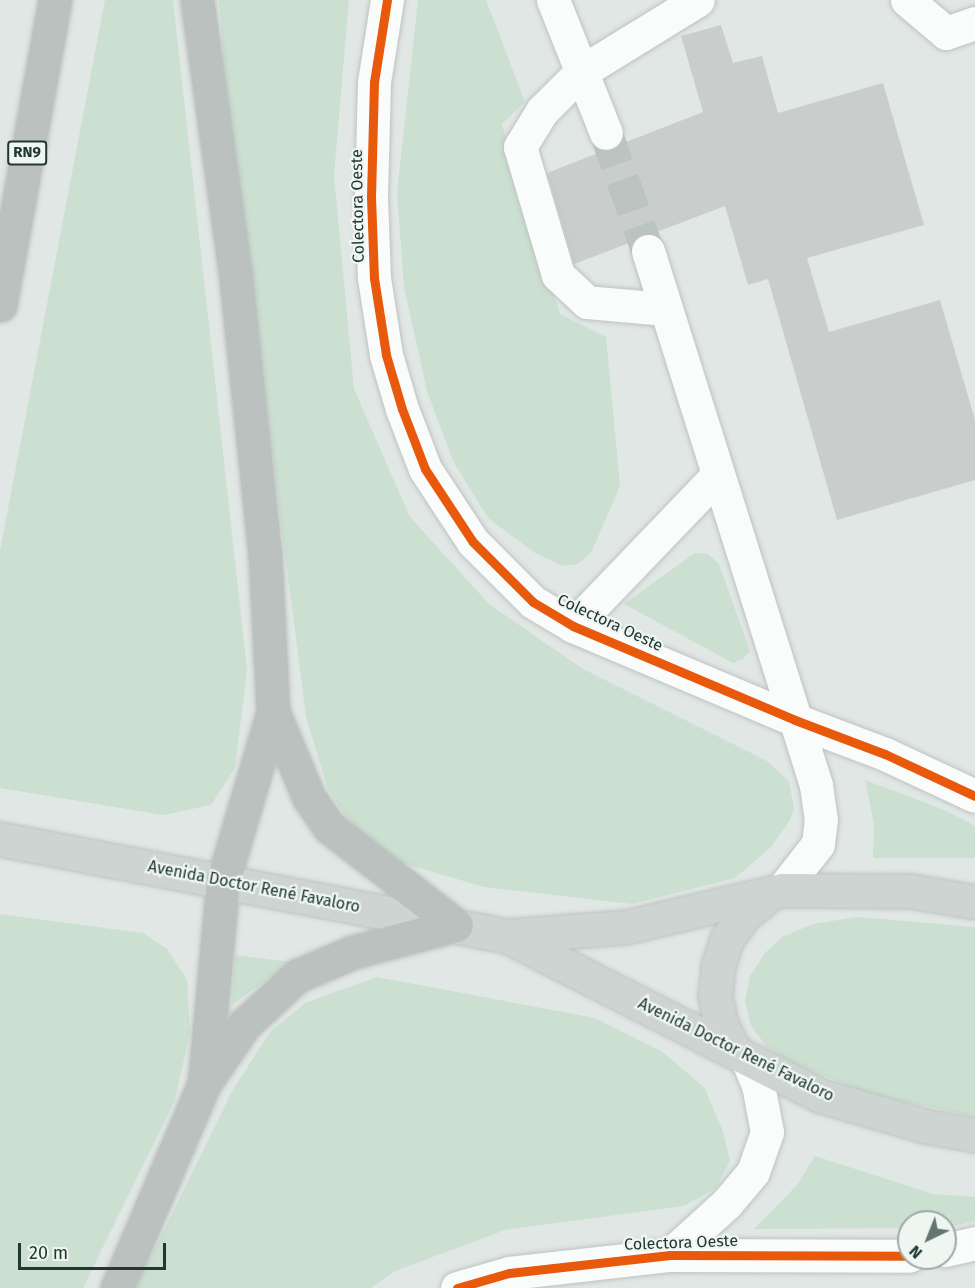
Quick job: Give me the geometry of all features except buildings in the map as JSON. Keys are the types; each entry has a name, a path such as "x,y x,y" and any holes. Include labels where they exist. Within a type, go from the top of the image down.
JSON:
{"highway":[{"name":"RN9","path":"0,305 55,0"},
{"path":"197,0 235,270 265,555 273,712 223,881 204,1084"},
{"path":"273,712 309,798 329,827 456,925"},
{"path":"117,1288 204,1084 244,1024 297,976 353,952 456,925"}],"main road":[{"name":"Avenida Doctor René Favaloro","path":"0,839 507,936 821,1096 925,1126 975,1135"},
{"name":"Avenida Doctor René Favaloro","path":"507,936 626,927 774,893 912,891 975,902"},
{"path":"741,1054 719,1015 715,995 718,966 727,939 744,915 774,893"}],"street":[{"name":"Colectora Oeste","path":"387,0 374,82 372,232 374,278 386,355 402,409 425,469 473,542 533,602 573,626 795,720 878,751 975,796"},
{"path":"553,0 606,133"},
{"path":"665,309 587,302 558,275 520,147 542,111 581,72 698,0"},
{"path":"907,0 946,33 975,23"},
{"path":"648,251 816,785 821,819 818,844 774,893"},
{"path":"573,626 717,476"},
{"name":"Colectora Oeste","path":"670,1255 728,1203 753,1172 767,1132 758,1085 741,1054"},
{"path":"957,1247 975,1243"},
{"name":"Colectora Oeste","path":"457,1288 509,1273 670,1255 897,1256"}],"green space":[{"path":"105,0 173,0 247,670 235,768 211,805 163,815 0,788 0,551"},
{"path":"219,0 349,0 334,175 354,389 410,517 489,604 583,669 767,761 789,781 794,809 790,820 770,848 735,878 632,904 484,887 402,863 376,848 346,817 328,789 306,717 226,94"},
{"path":"418,0 486,0 525,102 502,124 560,314 606,337 620,486 592,551 578,564 563,566 535,553 488,518 453,461 427,391 404,287 397,193"},
{"path":"695,553 708,554 719,564 750,651 743,659 733,663 624,604"},
{"path":"865,780 947,811 975,826 975,858 873,858 874,824"},
{"path":"0,914 143,933 167,949 187,980 190,1032 175,1100 83,1288 0,1288"},
{"path":"857,917 975,927 975,1117 870,1094 789,1062 767,1047 751,1026 745,1002 750,976 765,953 782,937 813,924"},
{"path":"235,955 291,962 232,1005"},
{"path":"377,977 595,1018 661,1051 704,1087 723,1131 730,1161 716,1188 684,1206 505,1230 395,1271 371,1288 136,1288 232,1091 270,1032 305,1003"},
{"path":"815,1156 933,1194 975,1197 975,1221 957,1225 957,1210 897,1210 897,1228 754,1229 797,1185"}],"tunnel":[{"path":"606,133 648,251"}],"cycle path":[{"path":"387,0 374,82 371,197 374,278 386,355 402,409 425,469 473,542 533,602 573,626 795,720 885,754 975,796"},
{"path":"457,1288 509,1273 670,1255 897,1256"}]}
